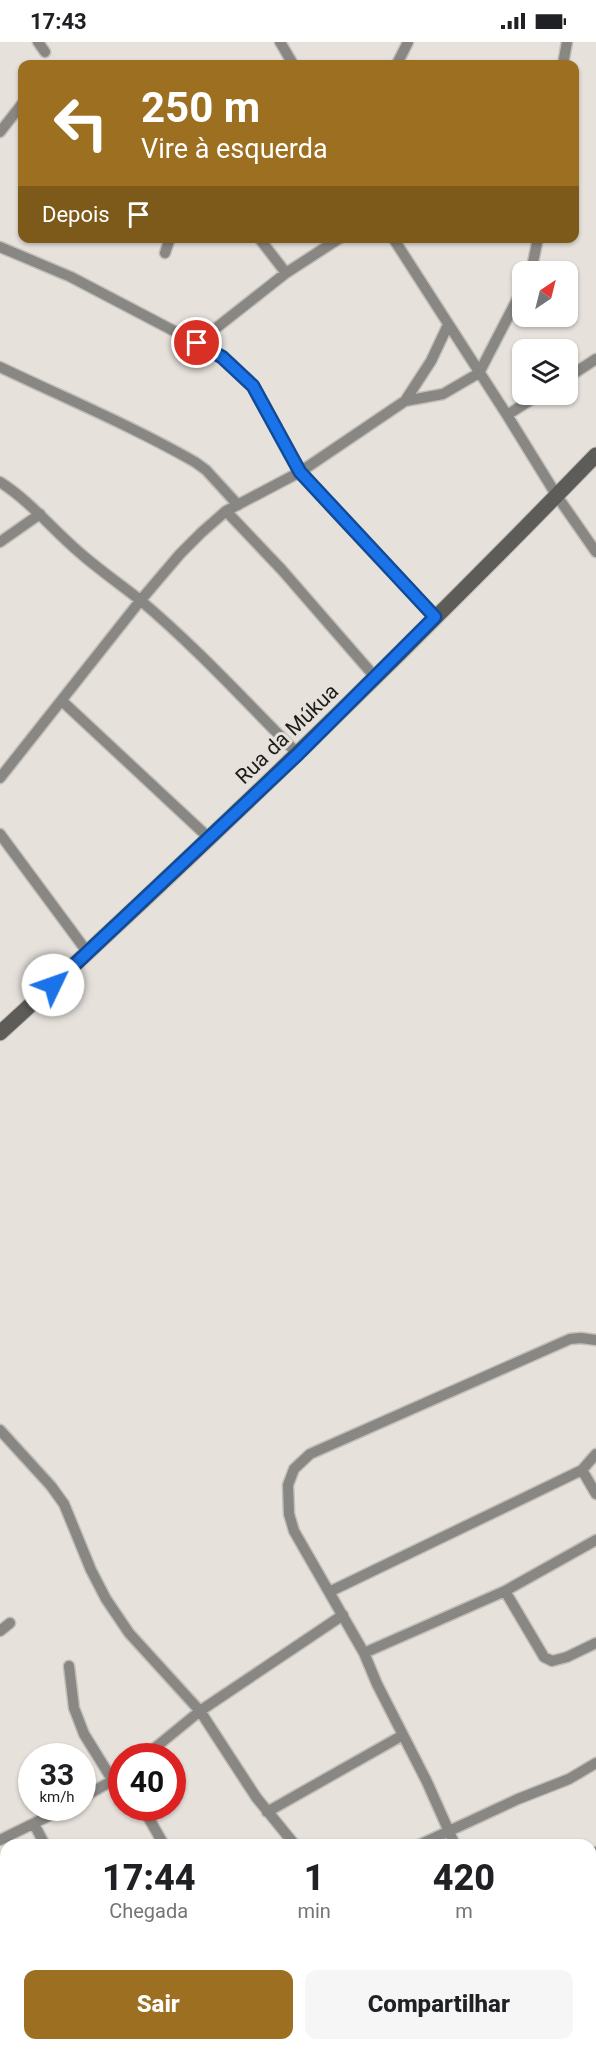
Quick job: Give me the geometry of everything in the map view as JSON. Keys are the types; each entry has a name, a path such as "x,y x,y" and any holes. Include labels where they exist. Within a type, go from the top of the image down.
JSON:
{"street":[{"path":"38,42 45,52"},
{"path":"280,42 291,60"},
{"path":"399,60 408,42"},
{"path":"564,60 567,42"},
{"path":"0,132 18,109"},
{"path":"165,254 168,243"},
{"path":"263,243 286,273"},
{"path":"197,343 286,273 332,243"},
{"path":"396,243 507,415 556,496 596,552"},
{"path":"533,261 537,243"},
{"path":"0,248 71,277 222,357 253,386 300,472 435,617"},
{"path":"405,401 443,394 479,373 512,309"},
{"path":"0,778 180,554 226,511 300,472 405,401 431,361 448,325"},
{"path":"578,371 596,360"},
{"path":"0,367 76,404 117,420 195,462 206,470 238,505"},
{"path":"507,415 523,405"},
{"name":"Rua da Múkua","path":"0,1033 298,754 596,455"},
{"path":"0,482 40,514 79,552 140,601 205,661 298,754"},
{"path":"226,511 375,677"},
{"path":"0,542 40,514"},
{"path":"62,701 209,838"},
{"path":"0,834 88,953"},
{"path":"453,1839 364,1653 294,1531 287,1498 290,1476 304,1458 570,1339 596,1340"},
{"path":"0,1430 51,1486 64,1504 91,1570 106,1599 129,1633 200,1711 239,1772 289,1839"},
{"path":"329,1592 582,1470 596,1454"},
{"path":"582,1470 596,1494"},
{"path":"364,1653 504,1591 596,1540"},
{"path":"504,1591 544,1657 552,1661 567,1657 596,1643"},
{"path":"161,1743 200,1711 343,1615"},
{"path":"0,1631 9,1623"},
{"path":"69,1666 74,1708 84,1734 108,1766"},
{"path":"267,1812 403,1735"},
{"path":"430,1839 569,1779 596,1762"},
{"path":"1,1837 40,1821"},
{"path":"150,1821 161,1839"},
{"path":"34,1824 42,1839"}],"route":[{"path":"53,985 298,754 435,617 300,472 253,386 222,357 197,343"}]}
